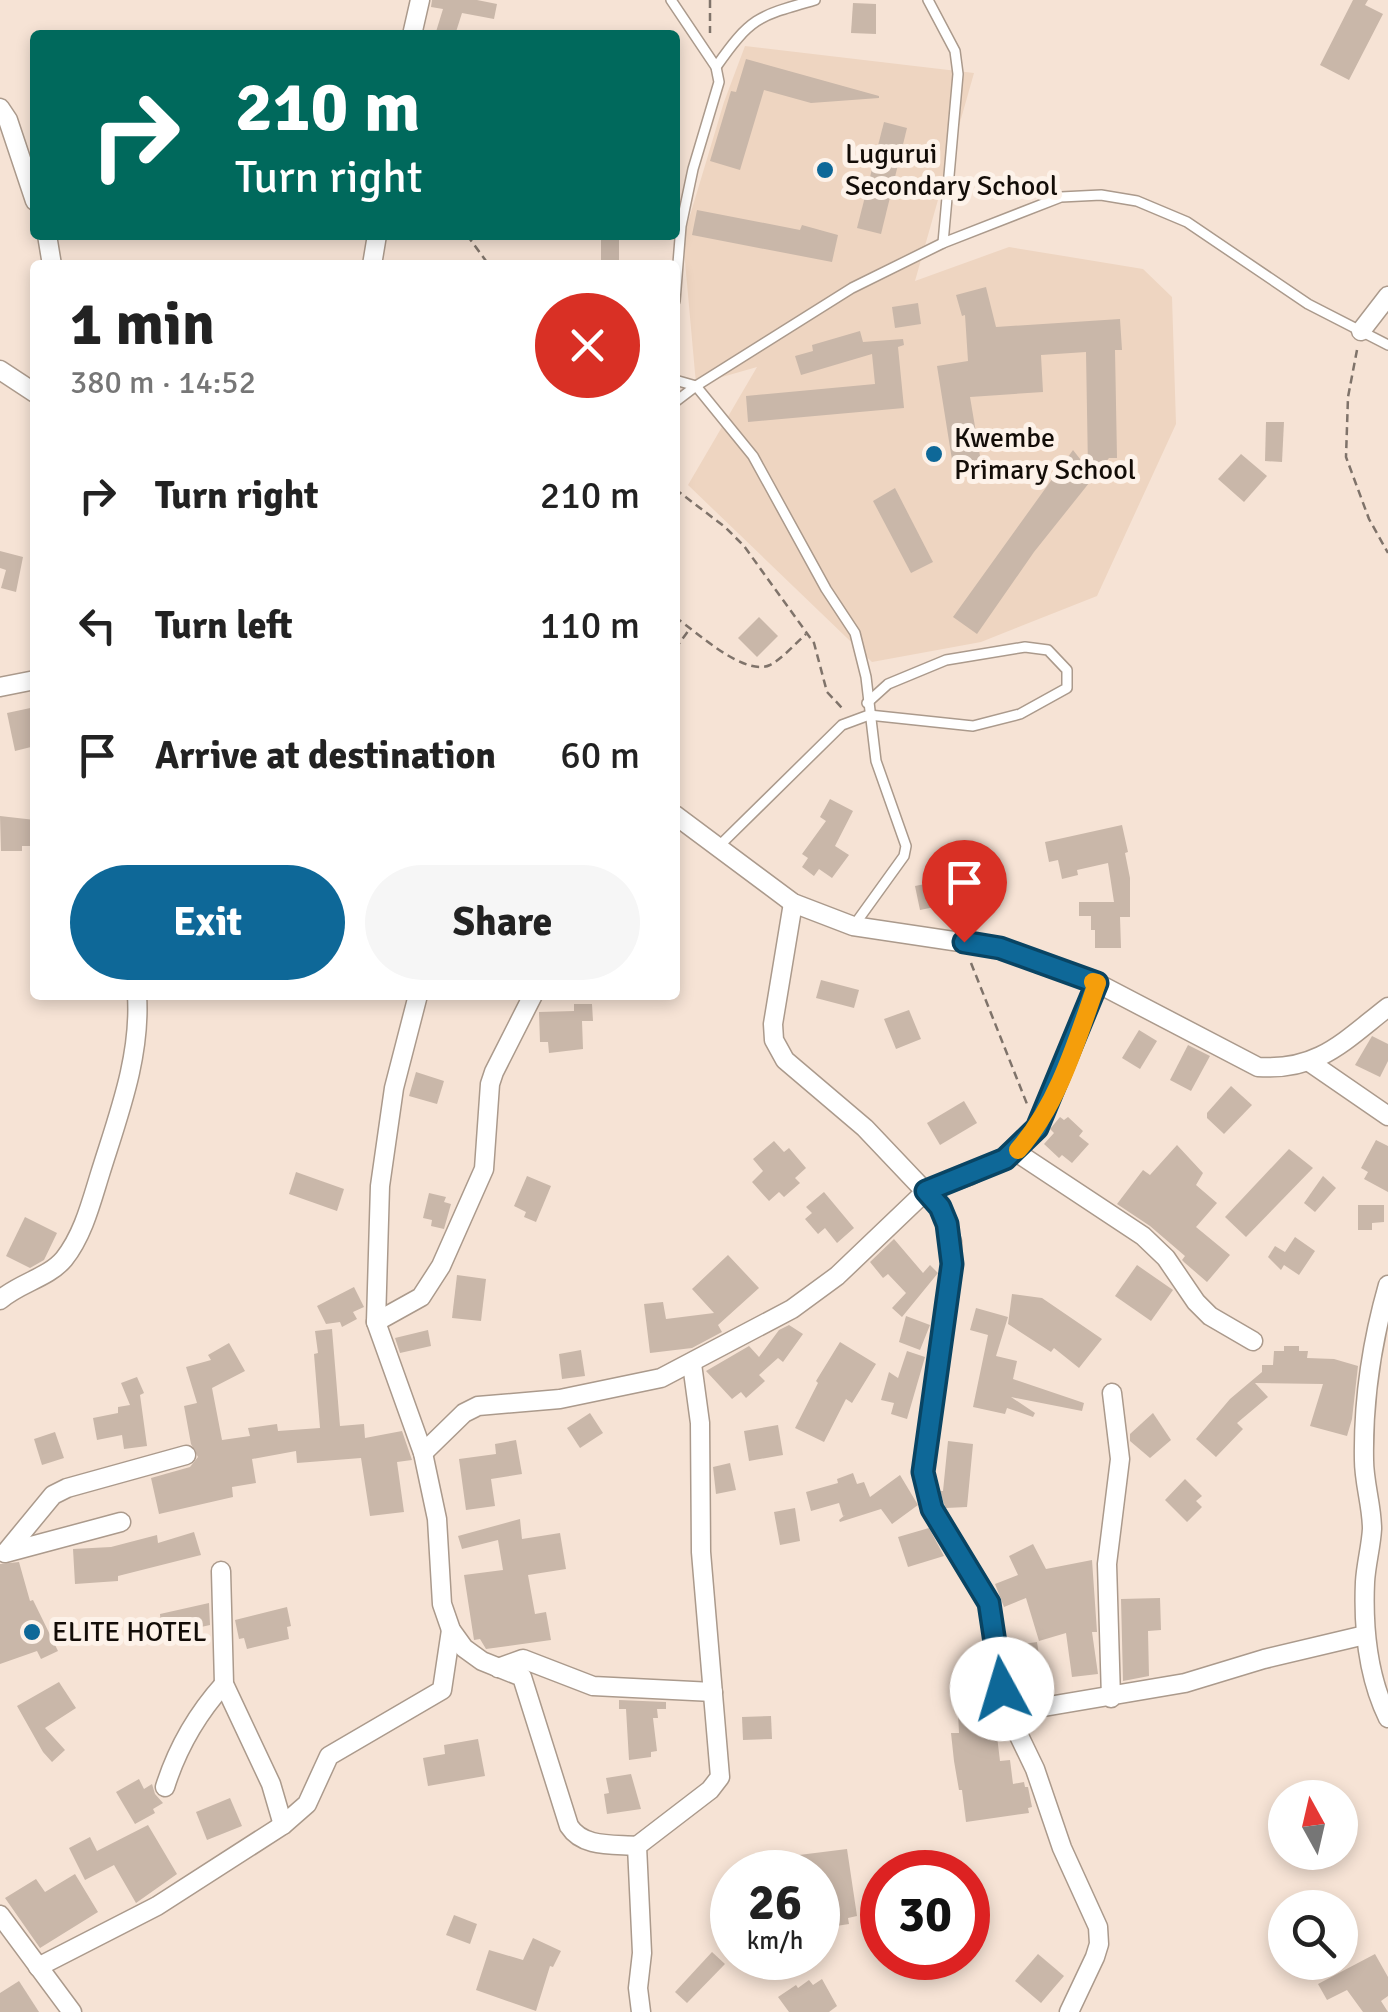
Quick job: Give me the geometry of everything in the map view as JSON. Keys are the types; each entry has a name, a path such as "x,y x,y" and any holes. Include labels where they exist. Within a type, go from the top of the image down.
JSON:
{"street":[{"path":"413,30 420,0"},
{"path":"0,108 8,120 30,186"},
{"path":"1361,330 1388,296"},
{"path":"0,370 30,391"},
{"path":"0,687 30,681"},
{"path":"680,820 793,903 854,926 1000,948 1097,983 1258,1067 1285,1069 1311,1063 1388,1007"},
{"path":"793,903 772,1024 778,1050 926,1191 940,1207 947,1224 952,1264 923,1472 932,1509 989,1603 1008,1713 1035,1769 1062,1848 1098,1927 1095,1956 1069,2012"},
{"path":"424,1453 464,1413 478,1406 560,1399 661,1378 792,1310 837,1276 926,1191 971,1175 1016,1152 1037,1128 1097,983"},
{"path":"0,1300 14,1287 62,1262 78,1237 129,1079 137,1000"},
{"path":"417,1000 394,1088 384,1155 376,1322 424,1453 438,1518 442,1604 451,1630 464,1648 498,1668 522,1676 569,1826 576,1837 589,1842 637,1846 720,1778 701,1552 700,1422 692,1364"},
{"path":"376,1322 421,1297 441,1266 476,1194 488,1145 490,1084 529,1000"},
{"path":"1311,1063 1388,1116"},
{"path":"1016,1152 1143,1236 1166,1258 1210,1316 1253,1341"},
{"path":"1388,1284 1364,1462 1372,1524 1365,1579 1366,1635 1376,1688 1388,1718"},
{"path":"1110,1698 1107,1564 1120,1459 1112,1393"},
{"path":"3,1553 53,1496 67,1488 186,1455"},
{"path":"3,1553 121,1522"},
{"path":"221,1571 224,1684 271,1784 283,1825"},
{"path":"38,1967 157,1906 283,1825 308,1804 330,1756 442,1690 451,1630"},
{"path":"1008,1713 1186,1683 1264,1659 1366,1635"},
{"path":"498,1668 523,1659 593,1686 713,1692"},
{"path":"165,1788 172,1765 196,1720 224,1684"},
{"path":"637,1846 641,2012"},
{"path":"0,1915 72,2012"}],"lane":[{"path":"671,0 713,63 719,82 680,226"},
{"path":"713,63 752,21 816,0"},
{"path":"928,0 955,50 958,74 943,243"},
{"path":"680,398 852,288 943,243 1061,197 1101,195 1137,201 1187,222 1308,304 1388,345"},
{"path":"680,381 696,386 760,467 826,589 855,633 866,678 866,703 880,776 906,846 904,856 854,926"},
{"path":"718,847 842,725 868,716 973,726 1020,714 1067,688 1067,670 1048,650 1026,647 946,660 888,684 866,703"}],"path":[{"path":"710,0 713,63"},
{"path":"1361,330 1348,397 1346,457 1369,520 1388,553"},
{"path":"680,493 744,546 814,643 827,692 853,721"},
{"path":"680,621 748,667 758,668 775,662 807,633"},
{"path":"680,642 690,628"},
{"path":"964,942 1037,1128"}],"shaded area":[{"name":"Kwembe Primary School","path":"745,46 974,73 915,281 1009,247 1143,269 1172,297 1176,424 1097,596 981,642 872,662 688,485 757,367 708,381 697,395 683,239"}],"building":[{"path":"432,0 497,4 494,19 462,13 457,30 437,30 443,9 431,7"},
{"path":"1353,0 1368,0 1365,5 1383,14 1349,80 1320,65"},
{"path":"853,3 876,4 876,34 851,33"},
{"path":"746,59 879,98 811,103 764,90 740,170 710,161 731,91 736,92"},
{"path":"884,122 907,128 881,234 857,228"},
{"path":"697,210 800,230 802,225 838,235 832,262 692,235"},
{"path":"601,240 619,240 619,260 601,260"},
{"path":"986,287 996,327 1120,319 1122,350 1115,350 1117,458 1109,458 1034,552 977,634 953,617 1073,450 1088,469 1086,352 1041,355 1043,392 970,397 981,462 953,466 937,366 968,361 965,315 962,316 956,295"},
{"path":"918,303 921,324 895,328 892,307"},
{"path":"860,331 863,342 903,339 904,345 898,347 904,408 748,422 746,396 875,384 872,354 801,375 795,356 813,351 812,345"},
{"path":"1266,422 1284,422 1282,462 1265,461"},
{"path":"1241,454 1267,476 1244,502 1218,479"},
{"path":"895,488 933,562 911,573 873,501"},
{"path":"0,551 23,557 16,592 1,588 6,570 0,568"},
{"path":"759,617 778,636 757,657 738,638"},
{"path":"30,708 30,747 15,751 7,713"},
{"path":"830,799 853,811 835,846 849,855 832,878 819,869 814,876 802,867 808,858 802,854 826,821 820,817"},
{"path":"0,816 30,819 30,846 22,846 22,851 1,851"},
{"path":"1122,825 1128,852 1125,853 1130,878 1130,917 1120,917 1121,948 1095,948 1091,916 1079,916 1079,902 1114,902 1108,863 1077,870 1078,875 1062,879 1058,860 1049,862 1045,842"},
{"path":"976,856 983,897 920,910 915,886 954,878 952,858"},
{"path":"821,980 859,990 854,1008 816,998"},
{"path":"574,1004 592,1004 593,1021 582,1021 583,1049 549,1053 548,1042 540,1042 539,1012 574,1011"},
{"path":"909,1010 921,1039 896,1049 884,1019"},
{"path":"1139,1030 1157,1041 1140,1069 1122,1058"},
{"path":"1372,1036 1388,1044 1388,1061 1380,1077 1355,1065"},
{"path":"1188,1045 1210,1056 1191,1091 1170,1080"},
{"path":"416,1072 444,1081 437,1104 409,1096"},
{"path":"1231,1086 1252,1105 1224,1134 1207,1118 1207,1113"},
{"path":"964,1101 977,1123 940,1145 927,1123"},
{"path":"1060,1117 1068,1117 1083,1131 1079,1136 1089,1144 1072,1163 1062,1155 1059,1158 1044,1144"},
{"path":"1376,1140 1388,1146 1388,1192 1364,1179 1368,1172 1361,1168"},
{"path":"774,1141 784,1152 789,1148 806,1168 795,1178 800,1183 784,1197 779,1192 769,1201 752,1182 763,1171 753,1159"},
{"path":"1177,1145 1203,1173 1196,1185 1217,1203 1196,1227 1230,1255 1207,1282 1182,1260 1185,1256 1117,1204 1143,1170 1150,1175"},
{"path":"1289,1149 1313,1168 1246,1237 1225,1217"},
{"path":"296,1172 344,1189 337,1211 289,1194"},
{"path":"527,1176 551,1186 536,1222 524,1217 526,1212 514,1206"},
{"path":"1323,1176 1336,1188 1315,1212 1304,1203"},
{"path":"824,1192 854,1228 837,1243 825,1228 818,1234 805,1219 812,1213 806,1207"},
{"path":"429,1193 446,1197 444,1202 451,1204 444,1229 431,1226 432,1220 423,1218"},
{"path":"1358,1205 1384,1205 1384,1222 1372,1223 1372,1230 1358,1230"},
{"path":"25,1217 57,1233 44,1260 30,1268 6,1256"},
{"path":"1295,1237 1315,1251 1299,1275 1284,1265 1281,1270 1268,1257 1275,1246 1285,1252"},
{"path":"894,1239 923,1273 930,1265 938,1273 902,1317 892,1308 906,1293 888,1274 883,1278 870,1262"},
{"path":"728,1255 759,1288 718,1325 722,1332 692,1348 650,1353 644,1304 663,1302 666,1319 714,1313 692,1289"},
{"path":"1137,1265 1173,1290 1151,1321 1115,1296"},
{"path":"457,1275 486,1279 481,1321 452,1318"},
{"path":"354,1287 364,1307 353,1312 357,1319 342,1327 340,1322 326,1324 317,1306"},
{"path":"1012,1294 1042,1298 1102,1339 1079,1368 1054,1348 1051,1352 1008,1324"},
{"path":"976,1308 1008,1317 996,1356 1017,1361 1013,1379 1084,1403 1082,1411 1011,1397 1035,1413 1033,1417 1007,1408 1005,1414 973,1407 988,1335 970,1330"},
{"path":"906,1316 930,1325 920,1350 899,1342"},
{"path":"789,1325 803,1334 783,1362 778,1358 759,1375 765,1381 746,1398 741,1392 732,1399 706,1371 749,1346 759,1357 779,1330"},
{"path":"332,1329 340,1426 364,1424 365,1438 402,1431 412,1460 397,1462 404,1512 370,1516 361,1458 297,1463 296,1451 252,1459 256,1483 232,1487 233,1497 159,1514 151,1478 190,1467 198,1457 191,1444 184,1406 197,1403 186,1367 211,1360 208,1355 229,1343 245,1371 212,1388 222,1440 250,1436 248,1428 277,1424 278,1431 320,1428 315,1331"},
{"path":"428,1330 431,1346 400,1353 395,1338"},
{"path":"840,1342 876,1364 852,1403 846,1399 824,1442 795,1428 816,1381"},
{"path":"1284,1346 1299,1346 1299,1351 1308,1351 1307,1358 1334,1359 1358,1366 1347,1436 1310,1426 1323,1384 1255,1383 1268,1397 1237,1423 1243,1429 1216,1457 1196,1439 1230,1399 1262,1372 1262,1365 1273,1365 1274,1351 1284,1351"},
{"path":"581,1350 585,1376 562,1379 559,1354"},
{"path":"907,1351 925,1357 907,1419 891,1414 894,1403 881,1400 889,1372 898,1378"},
{"path":"137,1377 144,1393 140,1395 147,1446 124,1449 122,1435 97,1440 93,1418 118,1413 118,1407 130,1405 121,1383"},
{"path":"590,1413 603,1433 580,1448 567,1428"},
{"path":"1153,1413 1171,1440 1150,1458 1130,1441 1130,1434"},
{"path":"778,1425 783,1455 749,1461 744,1431"},
{"path":"55,1432 64,1458 42,1465 34,1439"},
{"path":"516,1440 522,1474 491,1479 495,1506 466,1510 459,1459 496,1454 495,1444"},
{"path":"948,1441 973,1444 967,1507 946,1508 940,1491"},
{"path":"730,1463 736,1490 716,1494 713,1467"},
{"path":"853,1473 857,1484 864,1482 870,1497 900,1475 918,1505 892,1524 881,1509 840,1522 845,1515 839,1503 811,1511 806,1492 838,1483 837,1479"},
{"path":"1185,1479 1202,1496 1196,1501 1202,1507 1187,1522 1165,1500"},
{"path":"795,1508 800,1541 780,1545 774,1512"},
{"path":"520,1519 522,1539 560,1533 566,1569 528,1575 535,1614 546,1612 551,1640 486,1649 480,1639 474,1640 464,1575 503,1570 498,1540 462,1549 458,1536"},
{"path":"929,1528 944,1556 908,1567 898,1537"},
{"path":"194,1532 201,1555 118,1576 118,1581 75,1584 73,1549 111,1547 157,1535 158,1543"},
{"path":"1033,1544 1046,1569 1092,1560 1097,1632 1092,1632 1098,1674 1072,1677 1066,1633 1039,1641 1026,1598 1004,1607 995,1584 1018,1575 1009,1556"},
{"path":"19,1562 30,1601 33,1600 58,1651 41,1659 37,1651 0,1664 0,1564"},
{"path":"1160,1598 1161,1630 1148,1631 1149,1676 1123,1681 1121,1599"},
{"path":"209,1603 210,1625 161,1628 160,1614"},
{"path":"287,1607 289,1639 247,1649 244,1638 239,1639 235,1620"},
{"path":"1037,1642 1040,1662 1013,1667 1010,1646"},
{"path":"989,1674 993,1699 985,1702 989,1729 996,1728 1000,1761 1010,1760 1013,1784 1024,1782 1032,1807 1028,1808 1029,1813 966,1822 954,1761 951,1733 959,1733 958,1712 950,1685"},
{"path":"59,1682 76,1708 45,1728 65,1750 52,1762 17,1706"},
{"path":"619,1700 666,1702 666,1709 657,1709 658,1718 653,1718 657,1751 651,1752 651,1757 629,1760 626,1709 619,1709"},
{"path":"771,1716 772,1739 743,1740 742,1717"},
{"path":"478,1739 485,1776 428,1786 423,1758 445,1754 444,1745"},
{"path":"631,1774 641,1809 607,1814 606,1778"},
{"path":"139,1779 144,1789 152,1784 163,1803 153,1809 155,1813 135,1824 116,1792"},
{"path":"230,1798 242,1826 207,1840 196,1812"},
{"path":"148,1825 177,1874 136,1903 114,1865 85,1880 69,1848 90,1837 97,1851"},
{"path":"847,1849 857,1916 848,1918 849,1924 840,1925 840,1850"},
{"path":"75,1874 98,1912 40,1948 5,1898 36,1879 45,1892"},
{"path":"454,1915 477,1924 470,1944 446,1935"},
{"path":"533,1938 561,1951 553,1967 550,1966 536,2011 476,1990 489,1950 523,1960"},
{"path":"710,1954 710,1979 687,2003 675,1992"},
{"path":"1038,1954 1064,1976 1041,2003 1015,1981"},
{"path":"1375,1954 1388,1977 1388,1996 1381,2001 1388,2012 1363,2012 1347,1990 1327,2000 1318,1984 1326,1980 1358,1980 1358,1963"},
{"path":"809,1980 813,1985 823,1980 837,2006 829,2012 789,2012 778,1997"},
{"path":"19,1981 39,2012 0,2012 0,1993"}],"slow traffic":[{"path":"1018,1150 1037,1128 1059,1081 1097,983 1093,982"}],"place":[{"name":"Lugurui Secondary School","path":"825,170"},
{"name":"Kwembe Primary School","path":"934,454"},
{"name":"ELITE HOTEL","path":"32,1632"}],"route":[{"path":"964,942 1000,948 1097,983 1037,1128 1005,1159 926,1191 940,1207 947,1224 952,1264 923,1472 932,1509 989,1603 1002,1689"}]}
